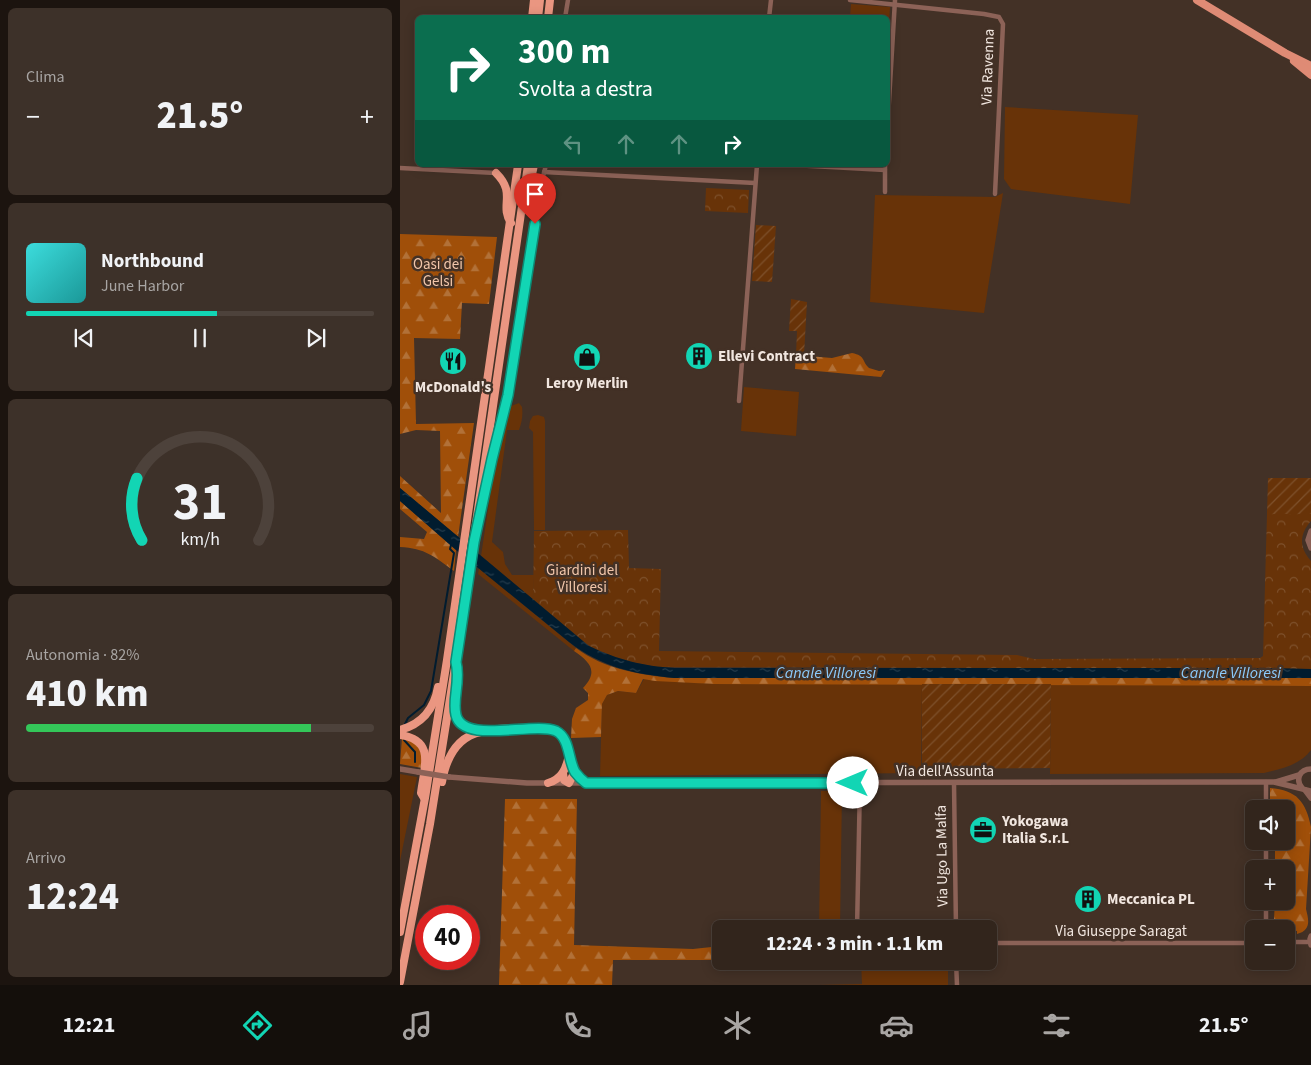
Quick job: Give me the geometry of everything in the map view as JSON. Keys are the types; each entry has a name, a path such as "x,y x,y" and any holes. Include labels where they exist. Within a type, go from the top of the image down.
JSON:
{"highway":[{"path":"532,15 534,0"},
{"path":"538,15 540,0"},
{"path":"548,15 550,0"},
{"path":"517,242 534,167"},
{"path":"400,932 425,798 447,660 518,168"},
{"path":"400,982 430,824 471,568 527,169"},
{"path":"496,173 503,180 506,188 508,196 506,216 511,224"},
{"path":"474,542 503,416"},
{"path":"400,730 416,724 429,711 436,698 442,667 447,660"},
{"path":"456,662 459,680 455,710 461,724 472,729 556,731 564,739 575,771 586,783"},
{"path":"430,824 439,797 444,770 450,756 464,739 488,730"},
{"path":"400,735 416,739 424,750 426,760 421,793 425,798"},
{"path":"548,783 559,779 563,773 568,755"},
{"path":"563,773 564,780 569,783 575,771"}],"main road":[{"path":"1197,0 1206,3 1285,53 1311,66"},
{"path":"1285,53 1311,75"}],"street":[{"path":"566,15 568,0"},
{"path":"769,15 770,0"},
{"path":"850,0 895,2 890,85"},
{"name":"Via Ravenna","path":"895,2 992,15 999,17 1003,24 995,194"},
{"path":"503,416 513,368 539,192 545,167"},
{"path":"739,401 757,167"},
{"path":"854,167 885,168 885,192"},
{"path":"400,168 496,173"},
{"path":"544,172 755,183"},
{"path":"1311,531 1308,540 1311,548"},
{"name":"Via dell'Assunta","path":"1274,782 1299,774 1310,767"},
{"name":"Via dell'Assunta","path":"400,769 491,782 1274,782 1306,790"},
{"path":"1299,774 1298,782 1311,798"},
{"path":"1266,782 1266,800"},
{"path":"857,920 860,783"},
{"name":"Via Ugo La Malfa","path":"954,783 956,920"},
{"path":"1295,942 1311,941"},
{"name":"Via Giuseppe Saragat","path":"997,943 1245,943"},
{"path":"956,970 957,985"}],"green space":[{"path":"851,4 890,7 890,15 850,15"},
{"path":"1005,107 1138,115 1130,204 1011,189 1004,179"},
{"path":"706,188 749,190 748,213 705,211"},
{"path":"1003,193 984,313 870,302 875,195 995,197"},
{"path":"756,225 776,226 772,282 752,281"},
{"name":"Oasi dei Gelsi","path":"400,234 497,237 489,304 462,303 460,339 414,338 416,424 474,423 458,537 400,488 400,476 441,513 440,431 416,430 400,434"},
{"path":"791,299 807,302 804,355 796,355 797,331 789,331"},
{"path":"852,353 861,357 869,368 879,371 885,370 881,377 795,369 796,355 832,358"},
{"path":"744,387 799,392 796,436 741,431"},
{"path":"519,403 522,407 522,421 519,430 507,430 492,542 503,552 505,564 512,575 534,575 533,600 481,556 498,443 507,412 511,406"},
{"path":"533,416 544,417 545,421 545,530 534,530 533,432 529,428"},
{"path":"1268,478 1311,478 1311,514 1267,514"},
{"path":"400,501 456,550 454,571 423,551 400,547 400,537 424,539 427,532 400,509"},
{"name":"Giardini del Villoresi","path":"1267,514 1311,514 1311,521 1304,531 1302,541 1304,551 1311,561 1311,669 658,667 622,660 596,650 574,635 533,600 534,531 628,530 629,568 661,569 659,651 1017,655 1034,659 1260,658 1263,656"},
{"path":"479,568 576,648 574,651 478,574"},
{"path":"576,648 598,661 623,670 674,678 1311,678 1311,686 714,684 643,679 636,693 618,691 607,695 602,704 601,737 571,738 572,719 576,708 588,700 588,693 583,688 591,677 588,663 574,651"},
{"path":"644,679 714,684 922,684 921,773 600,776 602,704 607,695 618,691 636,693"},
{"path":"922,684 1051,684 1050,768 922,769"},
{"path":"1051,684 1311,686 1311,750 1296,763 1264,773 1050,774"},
{"path":"402,738 412,740 422,752 422,768 400,764"},
{"path":"400,774 417,777 400,861"},
{"path":"1270,788 1287,791 1294,795 1303,804 1311,827 1306,909 1308,924 1305,930 1297,934 1297,931 1295,931 1295,920 1269,920 1274,919 1274,910 1295,910 1295,860 1275,860 1275,850 1295,850 1295,800 1270,800"},
{"path":"821,791 842,791 840,920 819,920"},
{"path":"505,799 577,799 574,945 693,949 712,947 712,960 613,960 612,985 499,985"},
{"path":"861,970 948,970 948,985 819,985 862,984"}],"water":[{"name":"Canale Villoresi","path":"400,488 589,646 621,659 641,664 675,668 1274,668 1311,669 1311,678 674,678 645,674 618,668 593,658 569,642 456,550 400,501"}],"waterway":[{"path":"405,724 408,718 424,705 431,691 454,553 450,549 451,545"},
{"path":"404,740 415,752 415,762"}],"place":[{"name":"Ellevi Contract","path":"699,356"},
{"name":"Leroy Merlin","path":"587,357"},
{"name":"McDonald's","path":"453,361"},
{"name":"Yokogawa Italia S.r.L","path":"983,830"},
{"name":"Meccanica PL","path":"1088,899"}],"route":[{"path":"535,224 508,395 474,542 456,662 459,680 455,710 458,720 467,727 478,730 547,729 556,731 564,739 575,771 586,783 853,783"}]}
